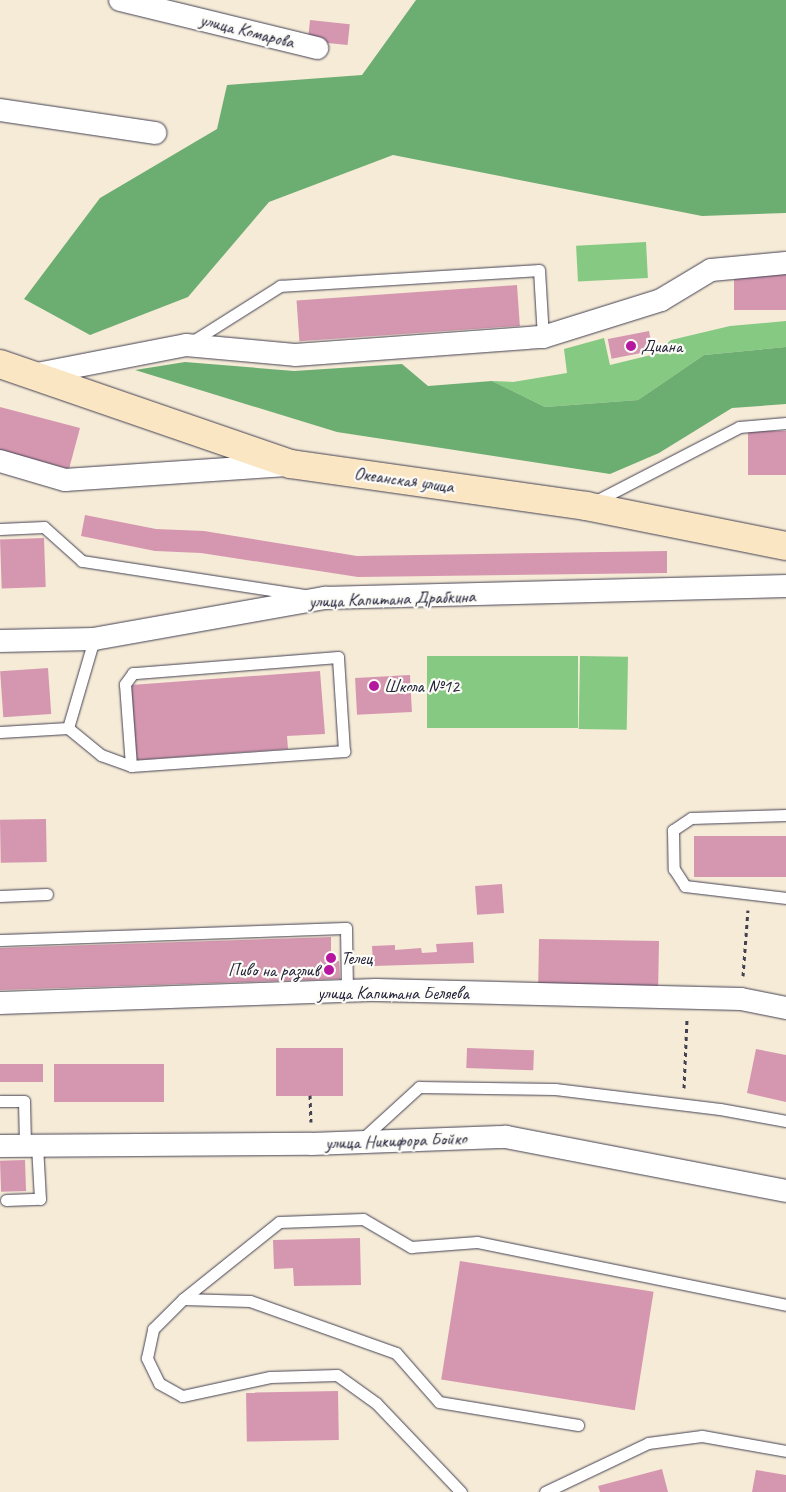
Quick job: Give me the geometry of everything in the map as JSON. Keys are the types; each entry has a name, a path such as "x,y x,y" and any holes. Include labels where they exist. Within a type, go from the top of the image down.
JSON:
{"main road":[{"name":"Океанская улица","path":"0,364 291,464 586,506 786,546"}],"street":[{"name":"улица Комарова","path":"120,0 317,48"},
{"path":"0,110 154,133"},
{"name":"Океанская улица","path":"32,375 186,345 295,355 543,337 661,300 711,270 786,263"},
{"path":"0,461 66,480 291,464"},
{"name":"улица Капитана Драбкина","path":"0,641 94,639 324,598 786,586"},
{"name":"улица Капитана Беляева","path":"0,1003 347,991 741,999 786,1008"},
{"name":"улица Никифора Бойко","path":"0,1146 359,1142 506,1137 786,1191"}],"lane":[{"path":"186,345 280,286 539,270 543,337"},
{"path":"586,506 739,427 786,423"},
{"path":"0,529 44,527 82,561 324,598"},
{"path":"68,728 94,639"},
{"path":"0,732 68,728 100,755 131,766 344,750 338,657 133,673 125,684 131,766"},
{"path":"786,816 691,818 673,830 674,869 685,886 786,898"},
{"path":"0,896 47,894"},
{"path":"0,940 346,928 347,991"},
{"path":"359,1142 419,1087 555,1089 720,1109 786,1121"},
{"path":"0,1101 24,1101 40,1199 6,1200"},
{"path":"460,1492 376,1403 337,1375 270,1377 182,1396 159,1383 147,1358 154,1329 183,1299 279,1222 363,1219 411,1247 478,1242 786,1305"},
{"path":"183,1299 250,1301 396,1353 439,1402 578,1425"},
{"path":"545,1492 648,1443 702,1436 786,1451"}],"path":[{"path":"741,999 748,910"},
{"path":"686,1066 688,998"}],"green space":[{"path":"416,0 786,0 786,213 702,216 393,155 269,202 188,297 90,335 24,299 100,198 217,129 227,85 362,75"},
{"path":"646,242 648,278 578,282 576,246"},
{"path":"786,321 786,347 704,355 638,400 545,407 492,381 513,382 567,373 564,349 604,338 610,365 655,354 671,340 730,326"},
{"path":"786,347 786,404 732,408 659,453 610,474 337,432 135,370 185,362 294,371 402,364 428,386 492,381 545,407 638,400 704,355"},
{"path":"427,656 578,656 578,728 427,728"},
{"path":"580,656 628,657 627,730 579,729"}],"building":[{"path":"310,20 350,24 348,45 308,41"},
{"path":"734,272 786,272 786,310 734,310"},
{"path":"517,285 520,326 299,341 297,300"},
{"name":"Диана","path":"649,331 653,351 612,359 608,339"},
{"path":"0,407 80,428 69,469 0,450"},
{"path":"748,431 786,431 786,475 748,475"},
{"path":"85,515 156,529 204,531 357,556 667,551 667,573 358,577 201,553 155,551 81,536"},
{"path":"44,538 46,587 2,589 0,540"},
{"path":"48,668 51,714 3,717 0,671"},
{"path":"320,671 325,734 287,736 288,749 137,760 131,685"},
{"path":"410,675 412,712 357,715 355,678"},
{"path":"46,819 47,862 1,863 0,820"},
{"path":"694,836 786,836 786,877 694,877"},
{"path":"502,884 504,913 477,915 475,886"},
{"path":"331,937 331,962 339,961 340,979 0,990 0,948"},
{"path":"539,939 659,941 658,989 538,987"},
{"path":"473,942 474,963 373,966 372,946 395,945 395,950 421,948 422,953 437,952 436,944"},
{"path":"276,1048 343,1048 343,1096 276,1096"},
{"path":"467,1048 534,1050 533,1070 466,1068"},
{"path":"756,1049 786,1055 786,1102 747,1093"},
{"path":"0,1064 43,1064 43,1082 0,1082"},
{"path":"54,1064 164,1064 164,1102 54,1102"},
{"path":"25,1160 26,1191 1,1192 0,1161"},
{"path":"360,1238 361,1285 294,1286 293,1268 274,1269 273,1240"},
{"path":"460,1261 654,1292 635,1410 441,1380"},
{"path":"338,1391 339,1440 247,1442 246,1393"},
{"path":"662,1469 668,1492 600,1492 598,1486"},
{"path":"756,1470 786,1475 786,1492 752,1492"}],"place":[{"name":"Диана","path":"631,346"},
{"name":"Школа №12","path":"374,686"},
{"name":"Телец","path":"331,958"},
{"name":"Пиво на разлив","path":"329,970"}]}
